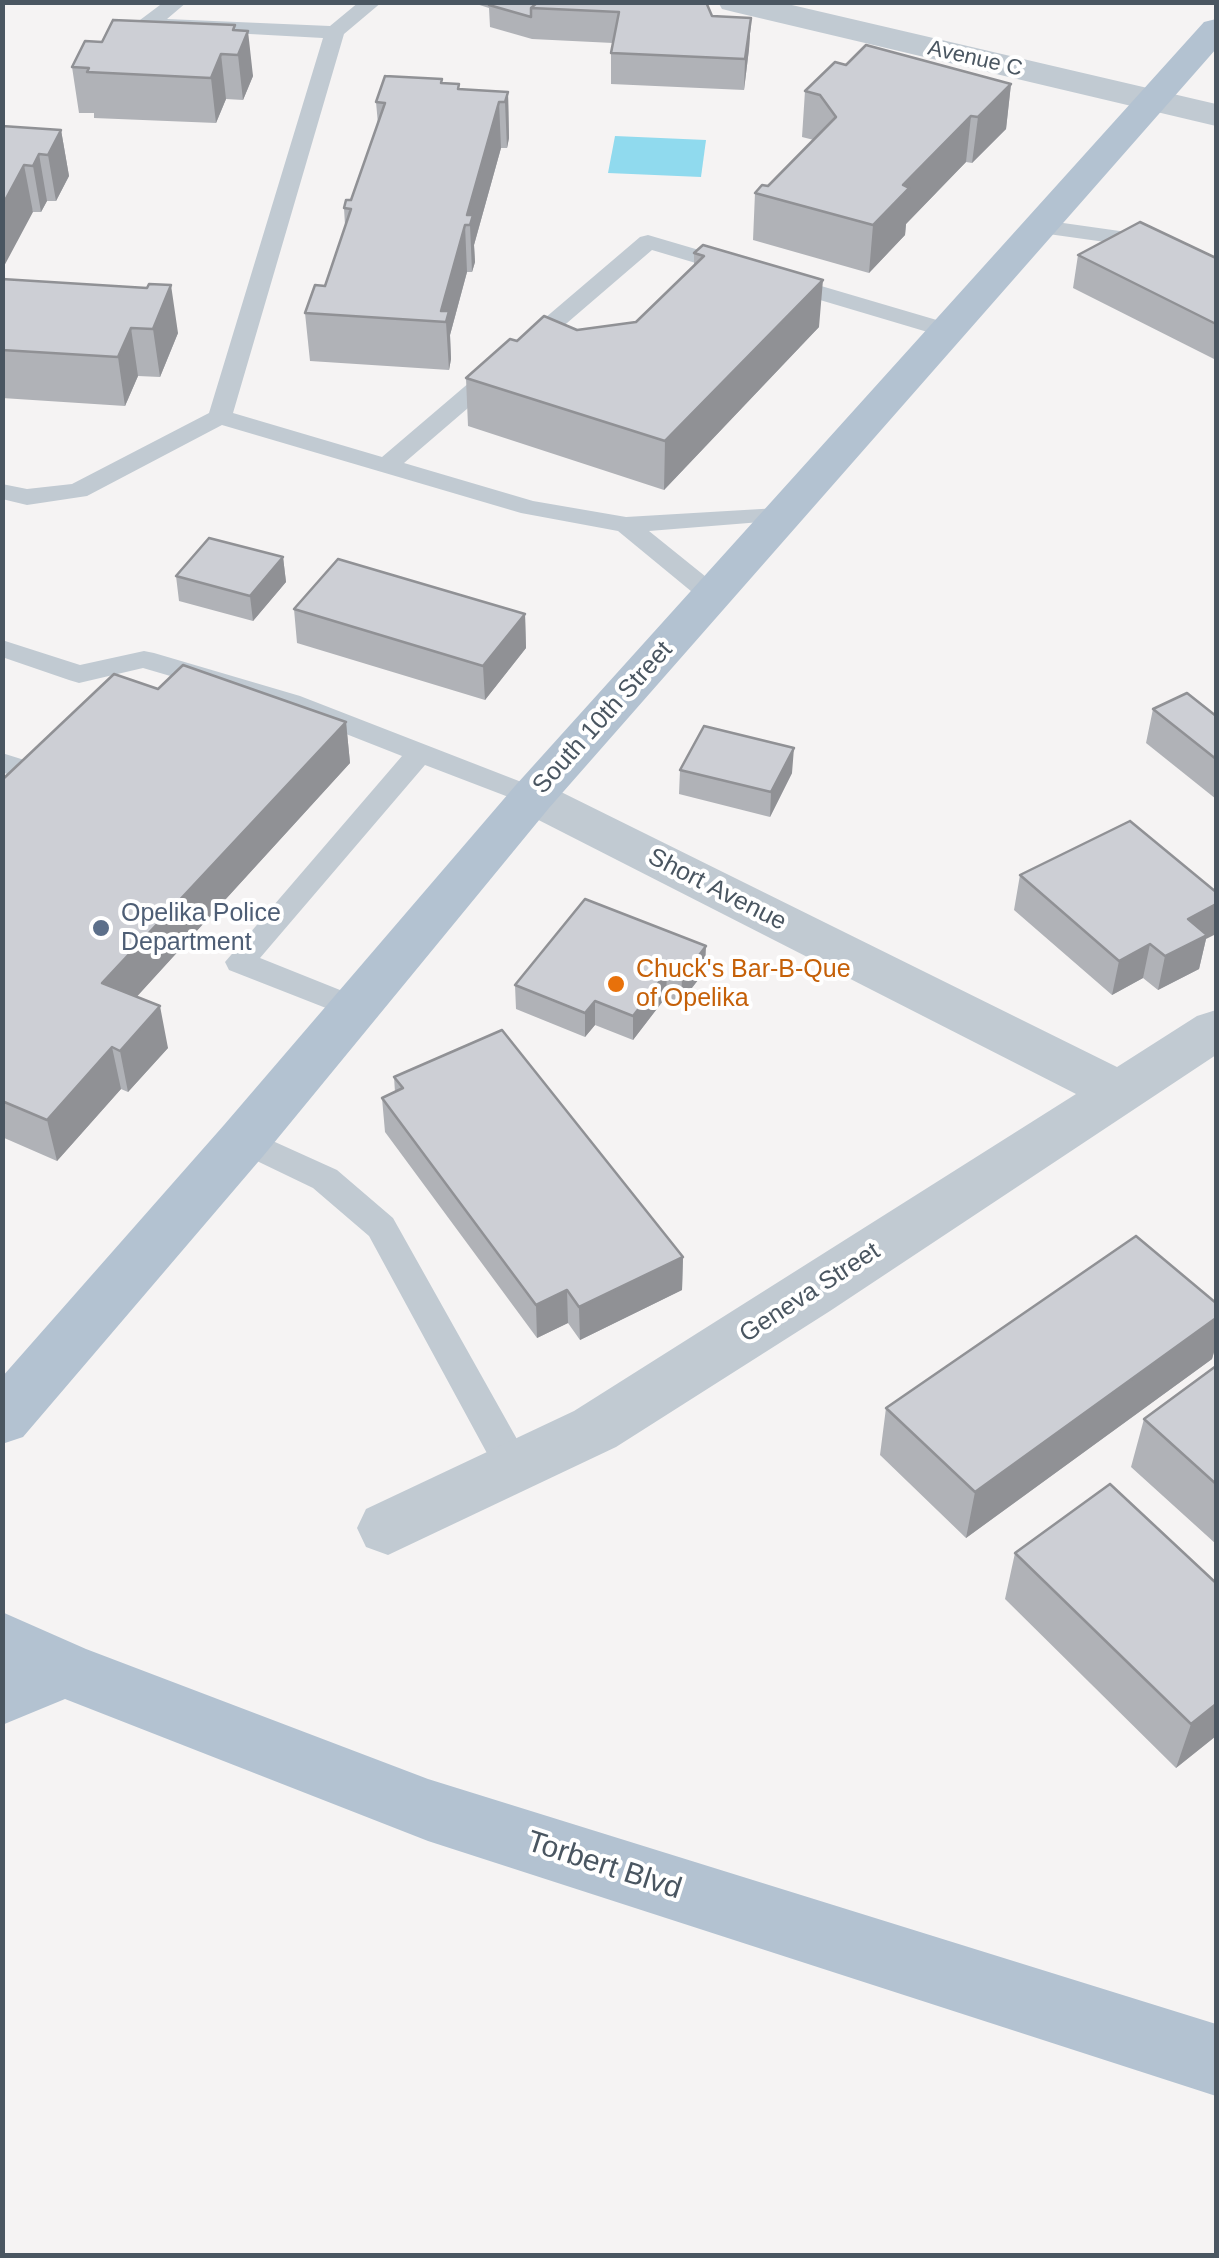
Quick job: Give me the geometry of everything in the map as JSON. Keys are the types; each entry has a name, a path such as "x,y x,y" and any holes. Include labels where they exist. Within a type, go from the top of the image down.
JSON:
{"main road":[{"name":"South 10th Street","path":"2,1419 244,1140 532,797 1216,29"},
{"name":"Torbert Blvd","path":"2,1640 64,1668 428,1810 1216,2060"},
{"path":"2,1696 64,1668"}],"street":[{"name":"Avenue C","path":"734,2 1216,115"},
{"name":"Short Avenue","path":"532,797 1117,1091"},
{"name":"Geneva Street","path":"388,1528 594,1429 776,1316 1216,1029"}],"lane":[{"path":"177,2 147,24 335,32"},
{"path":"220,417 335,32 372,2"},
{"path":"1042,227 1147,241 1216,276"},
{"path":"387,465 648,242 949,330"},
{"path":"2,491 27,498 78,491 220,417 530,508 626,525 786,512"},
{"path":"626,525 712,595"},
{"path":"2,648 79,674 144,659 290,702 532,797"},
{"path":"105,696 144,659"},
{"path":"2,794 15,767 53,746"},
{"path":"354,1008 240,962 420,752"},
{"path":"244,1140 326,1180 380,1227 514,1468"}],"water":[{"path":"615,136 706,140 701,177 608,173"}],"building":[{"path":"538,2 531,8 531,17 489,5"},
{"path":"538,2 706,2 712,16 751,18 745,59 611,53 619,12 531,8"},
{"path":"113,20 235,25 233,30 248,31 238,55 221,54 211,78 87,72 89,68 72,67 85,41 102,42"},
{"path":"866,45 1011,84 978,117 971,116 903,185 909,188 873,225 755,193 762,185 768,186 836,117 820,95 805,91 835,62 846,65"},
{"path":"385,76 442,79 441,83 459,84 458,89 508,92 505,102 499,102 467,215 473,215 470,225 465,225 441,311 449,311 446,322 305,313 315,285 325,286 351,209 344,208 346,200 351,200 385,103 376,102"},
{"path":"2,126 61,130 48,155 39,154 33,166 24,165 2,206"},
{"path":"1140,222 1216,258 1216,324 1078,255"},
{"path":"703,245 823,280 665,441 466,378 510,339 517,341 544,316 577,330 636,322 704,256 694,253"},
{"path":"2,279 147,288 149,284 171,285 153,329 131,328 118,357 2,350"},
{"path":"209,538 283,557 250,596 176,576"},
{"path":"338,559 525,614 483,666 294,609"},
{"name":"Opelika Police Department","path":"183,665 346,722 102,983 160,1006 120,1051 112,1047 47,1120 2,1101 2,780 114,674 158,689"},
{"path":"1187,693 1216,716 1216,759 1153,709"},
{"path":"704,726 794,748 771,792 680,770"},
{"path":"1130,821 1216,892 1216,904 1188,919 1207,935 1165,956 1150,944 1119,961 1020,875"},
{"name":"Chuck's Bar-B-Que of Opelika","path":"585,899 706,946 682,978 667,972 633,1016 595,1001 585,1013 515,985"},
{"path":"502,1030 683,1257 579,1307 567,1290 536,1305 382,1098 403,1088 394,1077"},
{"path":"1136,1236 1216,1303 1216,1318 975,1492 886,1408"},
{"path":"1216,1366 1216,1484 1144,1419"},
{"path":"1110,1484 1216,1583 1216,1704 1191,1724 1015,1553"}],"place":[{"name":"Opelika Police Department","path":"101,928"},
{"name":"Chuck's Bar-B-Que of Opelika","path":"616,984"}]}
